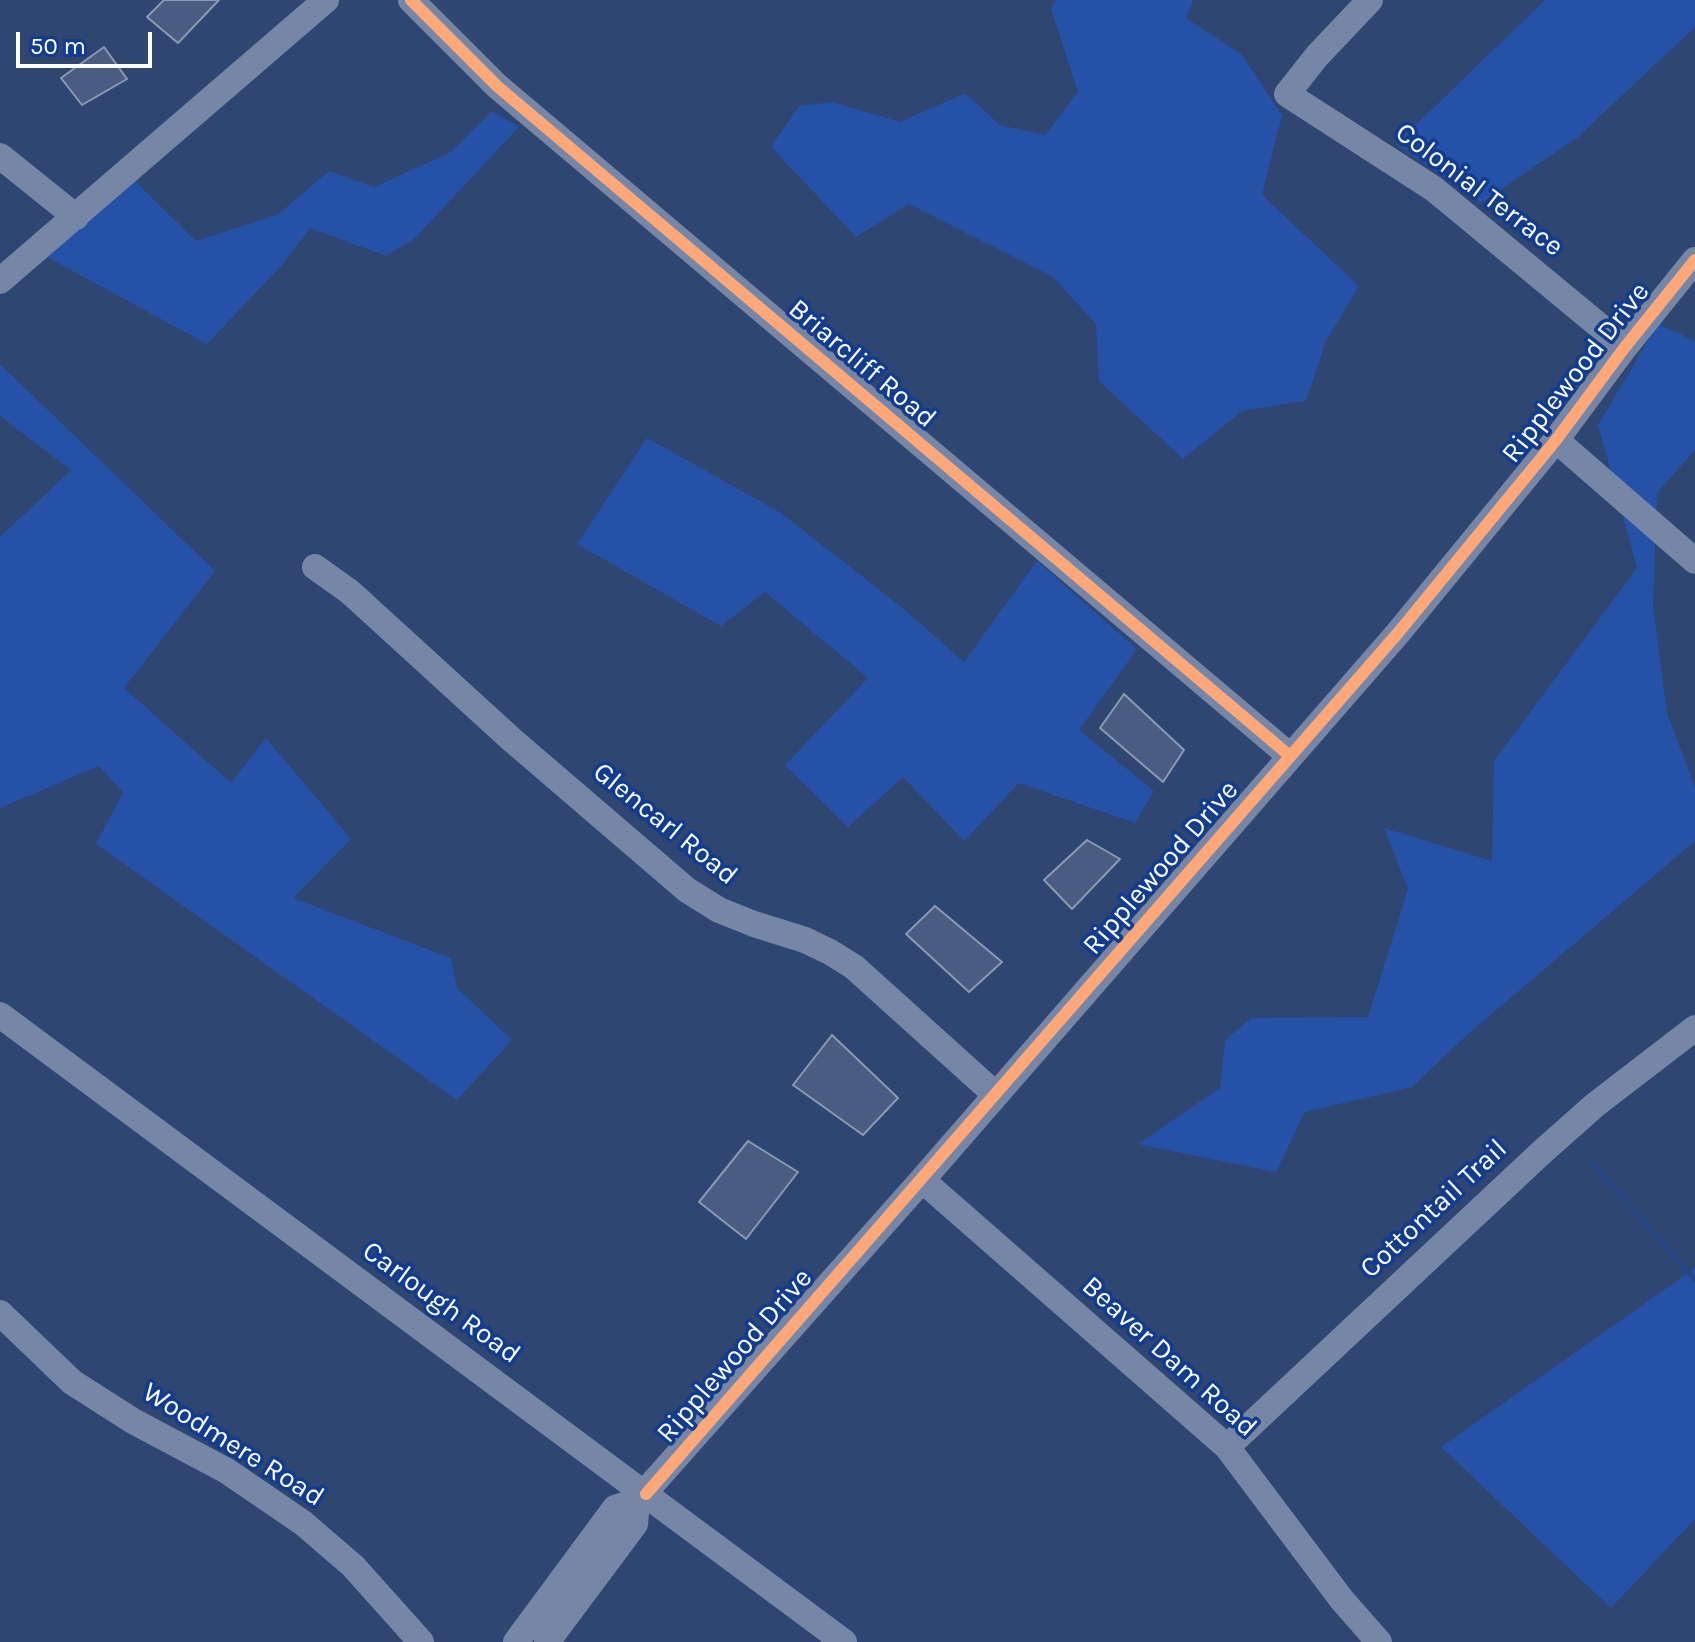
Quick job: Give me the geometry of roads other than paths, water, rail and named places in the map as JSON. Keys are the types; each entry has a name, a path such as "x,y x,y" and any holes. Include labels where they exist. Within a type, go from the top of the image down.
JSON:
{"street":[{"path":"0,281 326,0"},
{"name":"Briarcliff Road","path":"411,0 497,86 1290,756"},
{"name":"Colonial Terrace","path":"1370,0 1317,56 1287,94 1434,189 1625,347"},
{"path":"0,156 76,217"},
{"name":"Ripplewood Drive","path":"641,1497 922,1180 1398,633 1556,440 1695,260"},
{"path":"1556,440 1695,561"},
{"name":"Glencarl Road","path":"315,567 350,592 511,739 687,890 719,910 805,940 854,967 996,1095"},
{"name":"Carlough Road","path":"0,1015 641,1497 844,1642"},
{"name":"Cottontail Trail","path":"1227,1447 1563,1133 1695,1028"},
{"name":"Beaver Dam Road","path":"922,1180 1227,1447 1342,1600 1379,1642"},
{"name":"Woodmere Road","path":"0,1313 72,1382 133,1421 227,1471 303,1523 353,1566 421,1642"},
{"path":"516,1642 615,1508 641,1497"},
{"path":"547,1642 635,1524 641,1497"}],"waterway":[{"path":"1592,1163 1695,1280"}]}
